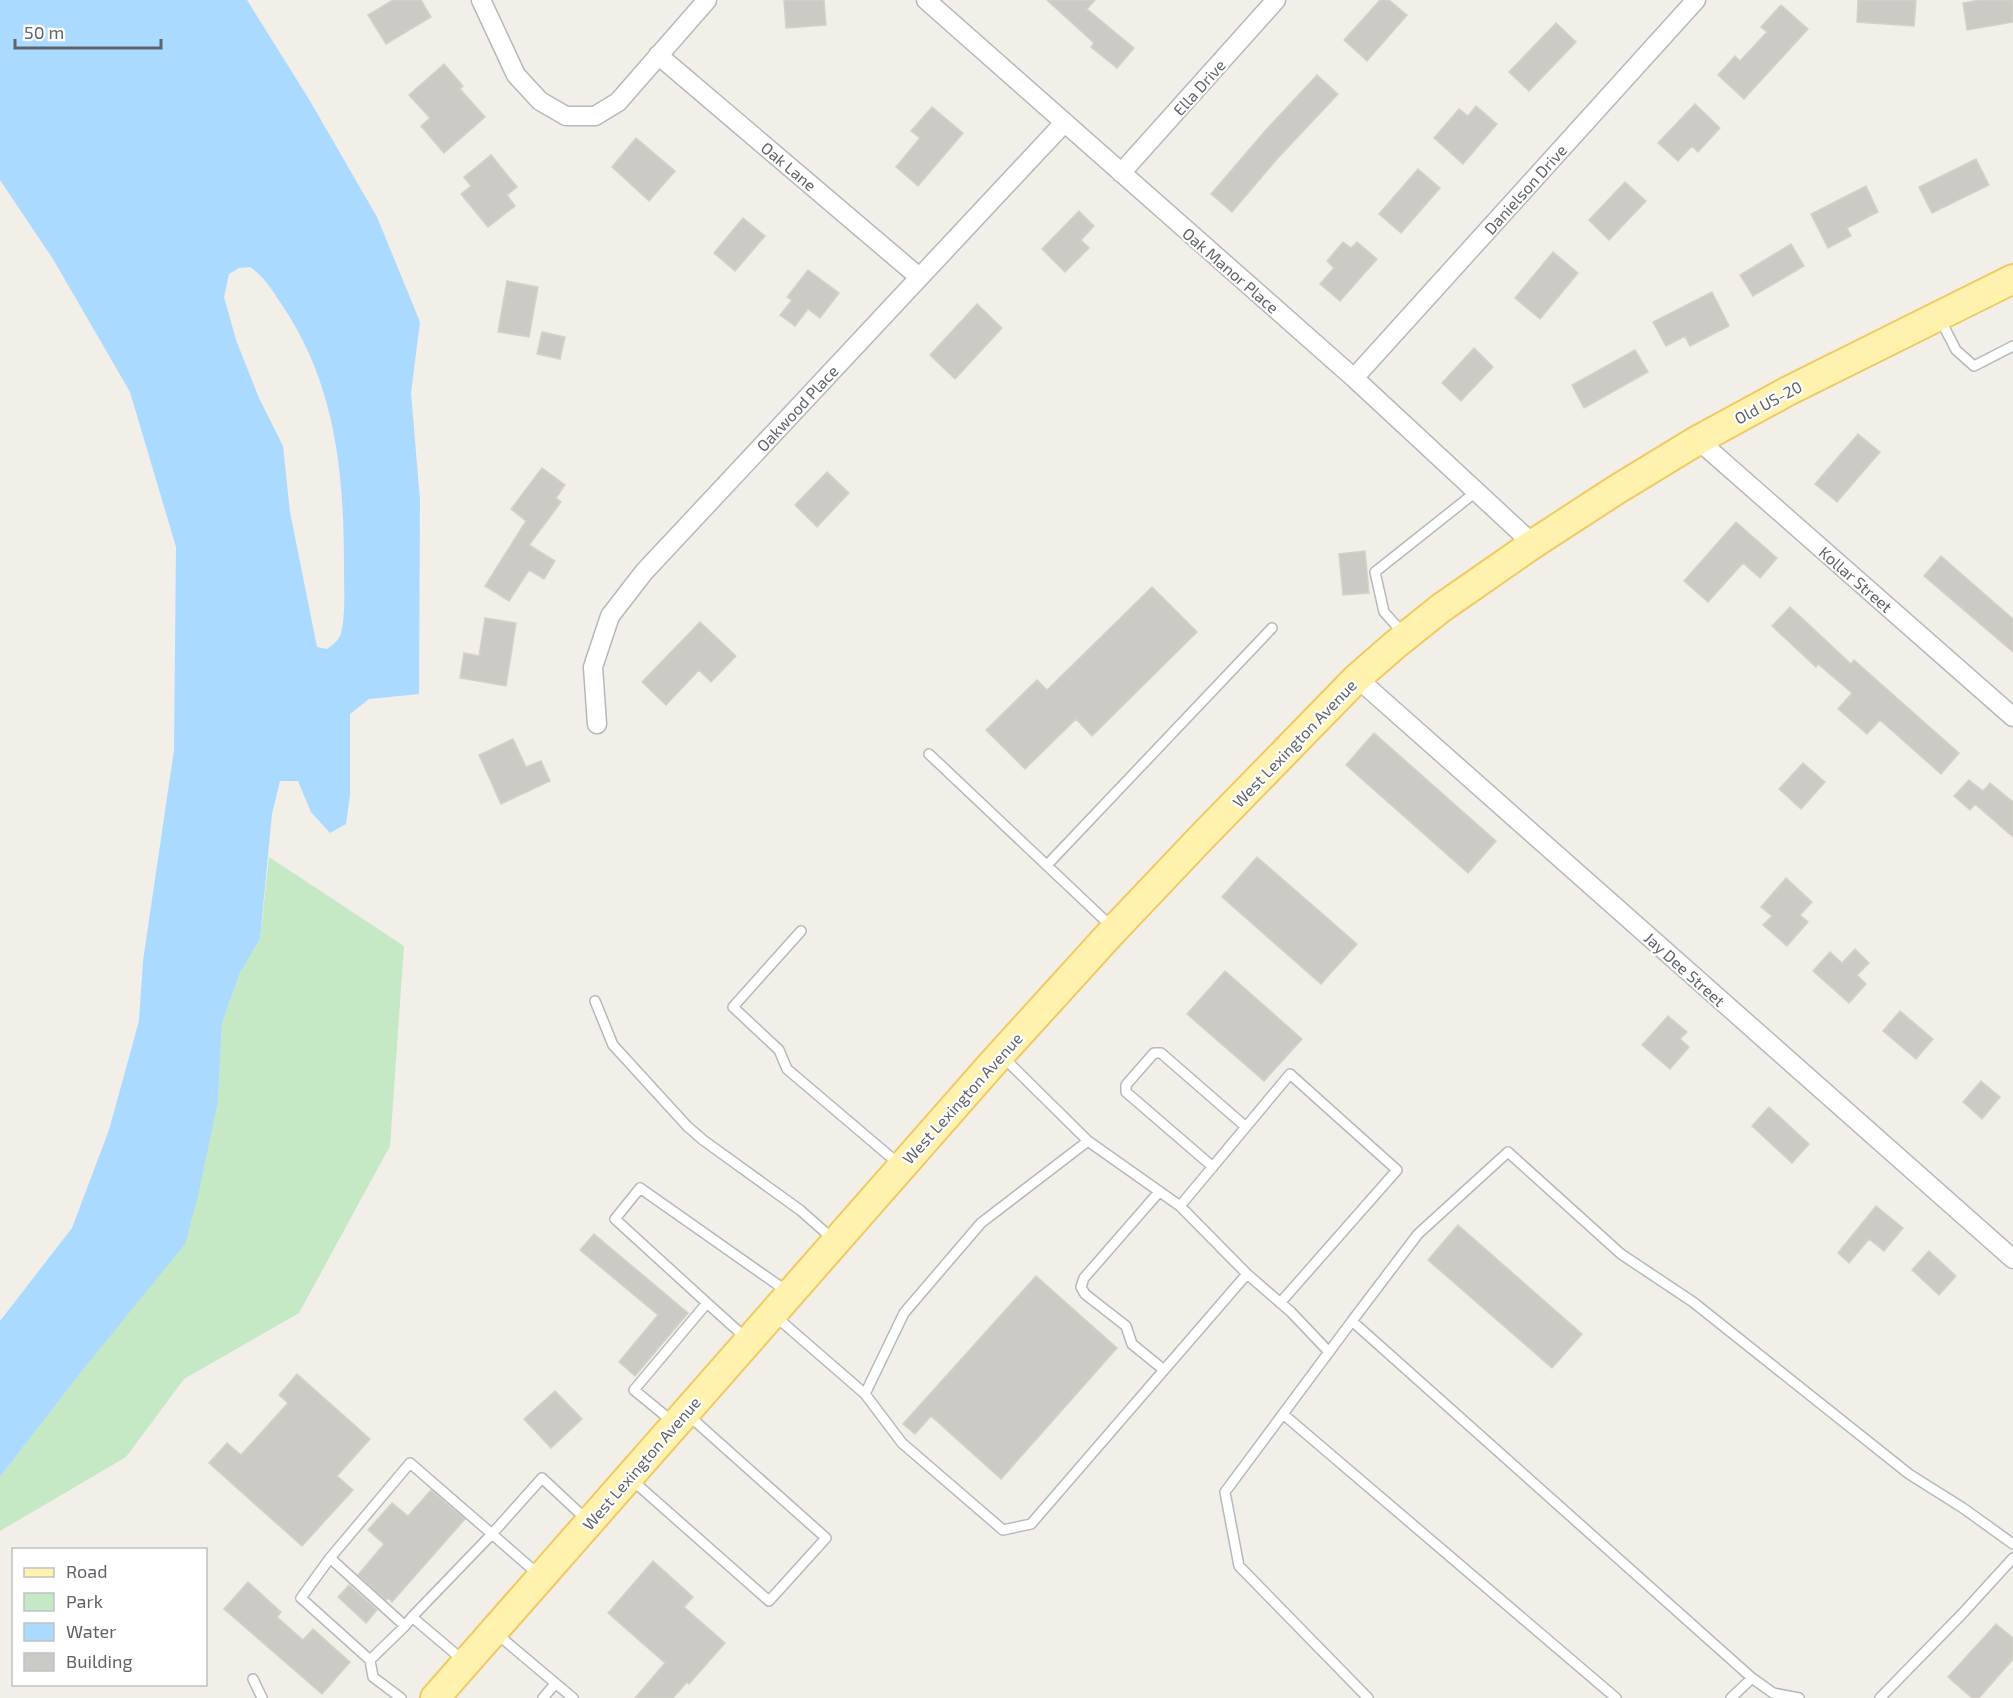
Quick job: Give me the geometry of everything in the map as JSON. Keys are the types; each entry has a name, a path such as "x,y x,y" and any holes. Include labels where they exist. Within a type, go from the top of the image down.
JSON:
{"main road":[{"name":"Old US-20","path":"1533,544 1698,440 2013,279"},
{"name":"West Lexington Avenue","path":"443,1695 493,1631 1000,1054 1115,929 1357,678 1441,608 1533,544"}],"street":[{"path":"481,0 516,75 540,101 566,117 595,116 618,102 707,0"},
{"name":"Oak Manor Place","path":"926,0 1354,378 1533,544"},
{"name":"Ella Drive","path":"1121,173 1276,0"},
{"name":"Danielson Drive","path":"1354,378 1696,0"},
{"name":"Oak Lane","path":"658,54 919,277"},
{"name":"Oakwood Place","path":"597,724 593,667 610,616 644,572 1064,123"},
{"name":"Kollar Street","path":"1698,440 2013,717"},
{"name":"Jay Dee Street","path":"1357,678 2013,1259"}],"lane":[{"path":"1939,316 1956,350 1974,366 2013,346"},
{"path":"1406,636 1384,612 1375,572 1477,491"},
{"path":"1047,865 1272,628"},
{"path":"929,754 1115,929"},
{"path":"801,931 733,1007 779,1050 788,1069 902,1167"},
{"path":"595,1001 613,1045 687,1126 800,1210 836,1242"},
{"path":"1212,1167 1126,1092 1126,1085 1154,1053 1161,1053 1246,1127"},
{"path":"1000,1054 1088,1141 1180,1206 1329,1352"},
{"path":"1180,1206 1290,1074 1396,1170 1280,1303"},
{"path":"865,1394 904,1313 981,1224 1088,1141"},
{"path":"1368,1698 1239,1566 1225,1492 1418,1234 1508,1152 1621,1254 1693,1302 1909,1474 1963,1508 2013,1544"},
{"path":"749,1341 615,1219 640,1188 781,1304 865,1394 902,1443 1003,1530 1031,1524 1247,1274"},
{"path":"1159,1192 1084,1278 1081,1287 1085,1294 1126,1326 1132,1344 1164,1370"},
{"path":"629,1477 769,1601 826,1538 681,1418 634,1390 707,1303"},
{"path":"1352,1321 1752,1678 1773,1694 1799,1698"},
{"path":"1283,1414 1616,1698"},
{"path":"401,1698 373,1677 370,1660 301,1598 330,1558 410,1463 541,1577"},
{"path":"370,1660 492,1534 542,1478 589,1522"},
{"path":"330,1558 405,1626"},
{"path":"1880,1698 2013,1558"},
{"path":"412,1617 466,1663"},
{"path":"493,1631 573,1698"},
{"path":"1731,1698 1752,1678"},
{"path":"253,1679 262,1698"},
{"path":"543,1698 555,1684"}],"green space":[{"path":"269,857 404,946 390,1146 299,1313 184,1379 126,1457 0,1531 0,1477 89,1362 218,1100 222,1023 240,973 260,939"}],"water":[{"path":"0,0 247,0 310,101 377,217 420,322 411,393 420,500 419,694 369,699 350,714 350,795 346,824 330,833 311,812 298,781 280,781 272,814 260,939 240,973 222,1023 218,1100 198,1196 185,1244 89,1362 0,1477 0,1321 72,1228 109,1130 139,1021 143,961 174,750 176,547 130,392 53,259 0,180","holes":["250,267 264,279 300,335 314,366 333,431 342,498 344,603 340,636 327,649 317,647 290,512 283,446 259,398 236,340 224,297 229,274 239,268"]}],"building":[{"path":"393,0 421,0 431,17 386,44 368,15"},
{"path":"784,0 824,0 826,25 786,28"},
{"path":"1047,0 1095,0 1087,9 1134,48 1117,68 1091,47 1094,43"},
{"path":"1380,0 1389,0 1407,15 1367,61 1344,40"},
{"path":"1858,0 1916,0 1914,26 1857,22"},
{"path":"1980,0 2013,0 2013,22 1967,30 1963,3"},
{"path":"1781,5 1808,29 1744,99 1718,75 1735,56 1740,61 1767,32 1761,27"},
{"path":"1556,23 1576,42 1529,91 1509,72"},
{"path":"444,64 463,86 460,89 485,117 444,153 421,126 430,118 409,95"},
{"path":"1317,75 1338,94 1277,159 1232,212 1211,194"},
{"path":"1695,104 1720,128 1698,152 1692,146 1678,161 1658,143"},
{"path":"1476,106 1497,124 1463,164 1434,138 1459,109 1468,116"},
{"path":"932,107 963,133 918,186 896,167 920,138 911,131"},
{"path":"636,138 675,171 649,201 612,167"},
{"path":"491,155 517,187 507,195 515,206 488,227 461,194 471,186 464,177"},
{"path":"1976,159 1989,185 1932,213 1919,187"},
{"path":"1418,169 1440,188 1401,233 1379,214"},
{"path":"1625,182 1646,201 1609,240 1589,220"},
{"path":"1866,186 1878,212 1847,228 1851,236 1828,248 1811,214"},
{"path":"1079,211 1094,226 1081,240 1089,248 1065,272 1042,249"},
{"path":"743,218 765,236 735,271 714,253"},
{"path":"1343,242 1351,248 1357,242 1377,259 1340,301 1320,284 1334,268 1327,261"},
{"path":"1791,244 1804,266 1753,296 1740,275"},
{"path":"1553,252 1578,273 1540,319 1515,298"},
{"path":"808,270 839,293 820,318 808,309 795,326 780,315 792,300 787,297"},
{"path":"507,281 538,287 529,337 498,332"},
{"path":"1712,292 1729,326 1690,346 1685,336 1666,346 1653,322"},
{"path":"977,304 1002,328 955,379 930,355"},
{"path":"542,332 565,337 560,359 537,354"},
{"path":"1474,348 1493,367 1461,401 1442,383"},
{"path":"1635,350 1648,372 1584,408 1572,385"},
{"path":"1858,434 1880,452 1837,502 1815,484"},
{"path":"542,468 565,485 556,498 561,502 529,545 555,561 544,579 529,570 509,601 485,586 526,521 511,509"},
{"path":"827,472 849,493 817,527 795,505"},
{"path":"1736,522 1777,558 1760,578 1743,563 1708,602 1684,581"},
{"path":"1365,551 1369,593 1343,595 1339,554"},
{"path":"1941,556 2013,619 2013,652 1924,576"},
{"path":"1152,587 1197,632 1092,736 1076,719 1025,769 986,730 1037,680 1047,690"},
{"path":"1790,607 1851,664 1854,660 1959,753 1941,774 1880,720 1867,734 1838,709 1852,693 1818,664 1816,667 1772,626"},
{"path":"485,618 516,623 506,686 460,678 464,653 479,656"},
{"path":"700,622 736,656 711,682 699,670 666,705 642,682"},
{"path":"1374,733 1496,841 1468,873 1346,765"},
{"path":"513,739 526,767 541,761 550,781 501,804 479,755"},
{"path":"1803,763 1825,782 1801,809 1779,789"},
{"path":"1969,780 1983,791 1990,783 2013,802 2013,837 1975,804 1970,810 1954,796"},
{"path":"1257,857 1357,944 1321,984 1222,897"},
{"path":"1786,878 1812,902 1800,915 1808,922 1787,946 1763,925 1772,916 1761,907"},
{"path":"1855,949 1869,963 1857,975 1866,984 1849,1003 1813,971 1830,952 1842,963"},
{"path":"1225,971 1302,1039 1264,1081 1187,1014"},
{"path":"1900,1011 1933,1039 1916,1059 1883,1031"},
{"path":"1668,1016 1687,1032 1680,1039 1689,1047 1670,1069 1642,1045"},
{"path":"1981,1081 2000,1097 1982,1119 1963,1102"},
{"path":"1769,1107 1809,1144 1792,1163 1752,1126"},
{"path":"1876,1206 1903,1228 1884,1251 1869,1239 1849,1263 1838,1253"},
{"path":"1458,1225 1582,1334 1552,1368 1428,1260"},
{"path":"594,1234 688,1313 635,1376 619,1362 658,1315 580,1250"},
{"path":"1929,1251 1956,1276 1939,1295 1912,1270"},
{"path":"1036,1276 1117,1348 1001,1479 931,1416 915,1434 903,1424"},
{"path":"297,1374 370,1439 337,1476 353,1490 302,1546 209,1463 227,1443 241,1455 288,1403 279,1395"},
{"path":"555,1391 582,1419 551,1448 524,1419"},
{"path":"431,1490 465,1519 392,1602 388,1598 386,1600 358,1575 384,1544 368,1530 392,1503 408,1516"},
{"path":"653,1561 693,1597 684,1607 725,1643 689,1684 687,1682 673,1698 635,1698 665,1663 608,1613"},
{"path":"248,1582 281,1612 277,1617 303,1640 313,1629 350,1662 322,1694 224,1609"},
{"path":"349,1585 377,1610 366,1623 338,1597"},
{"path":"1996,1624 2013,1638 2013,1659 1979,1698 1972,1698 1948,1677"}]}
